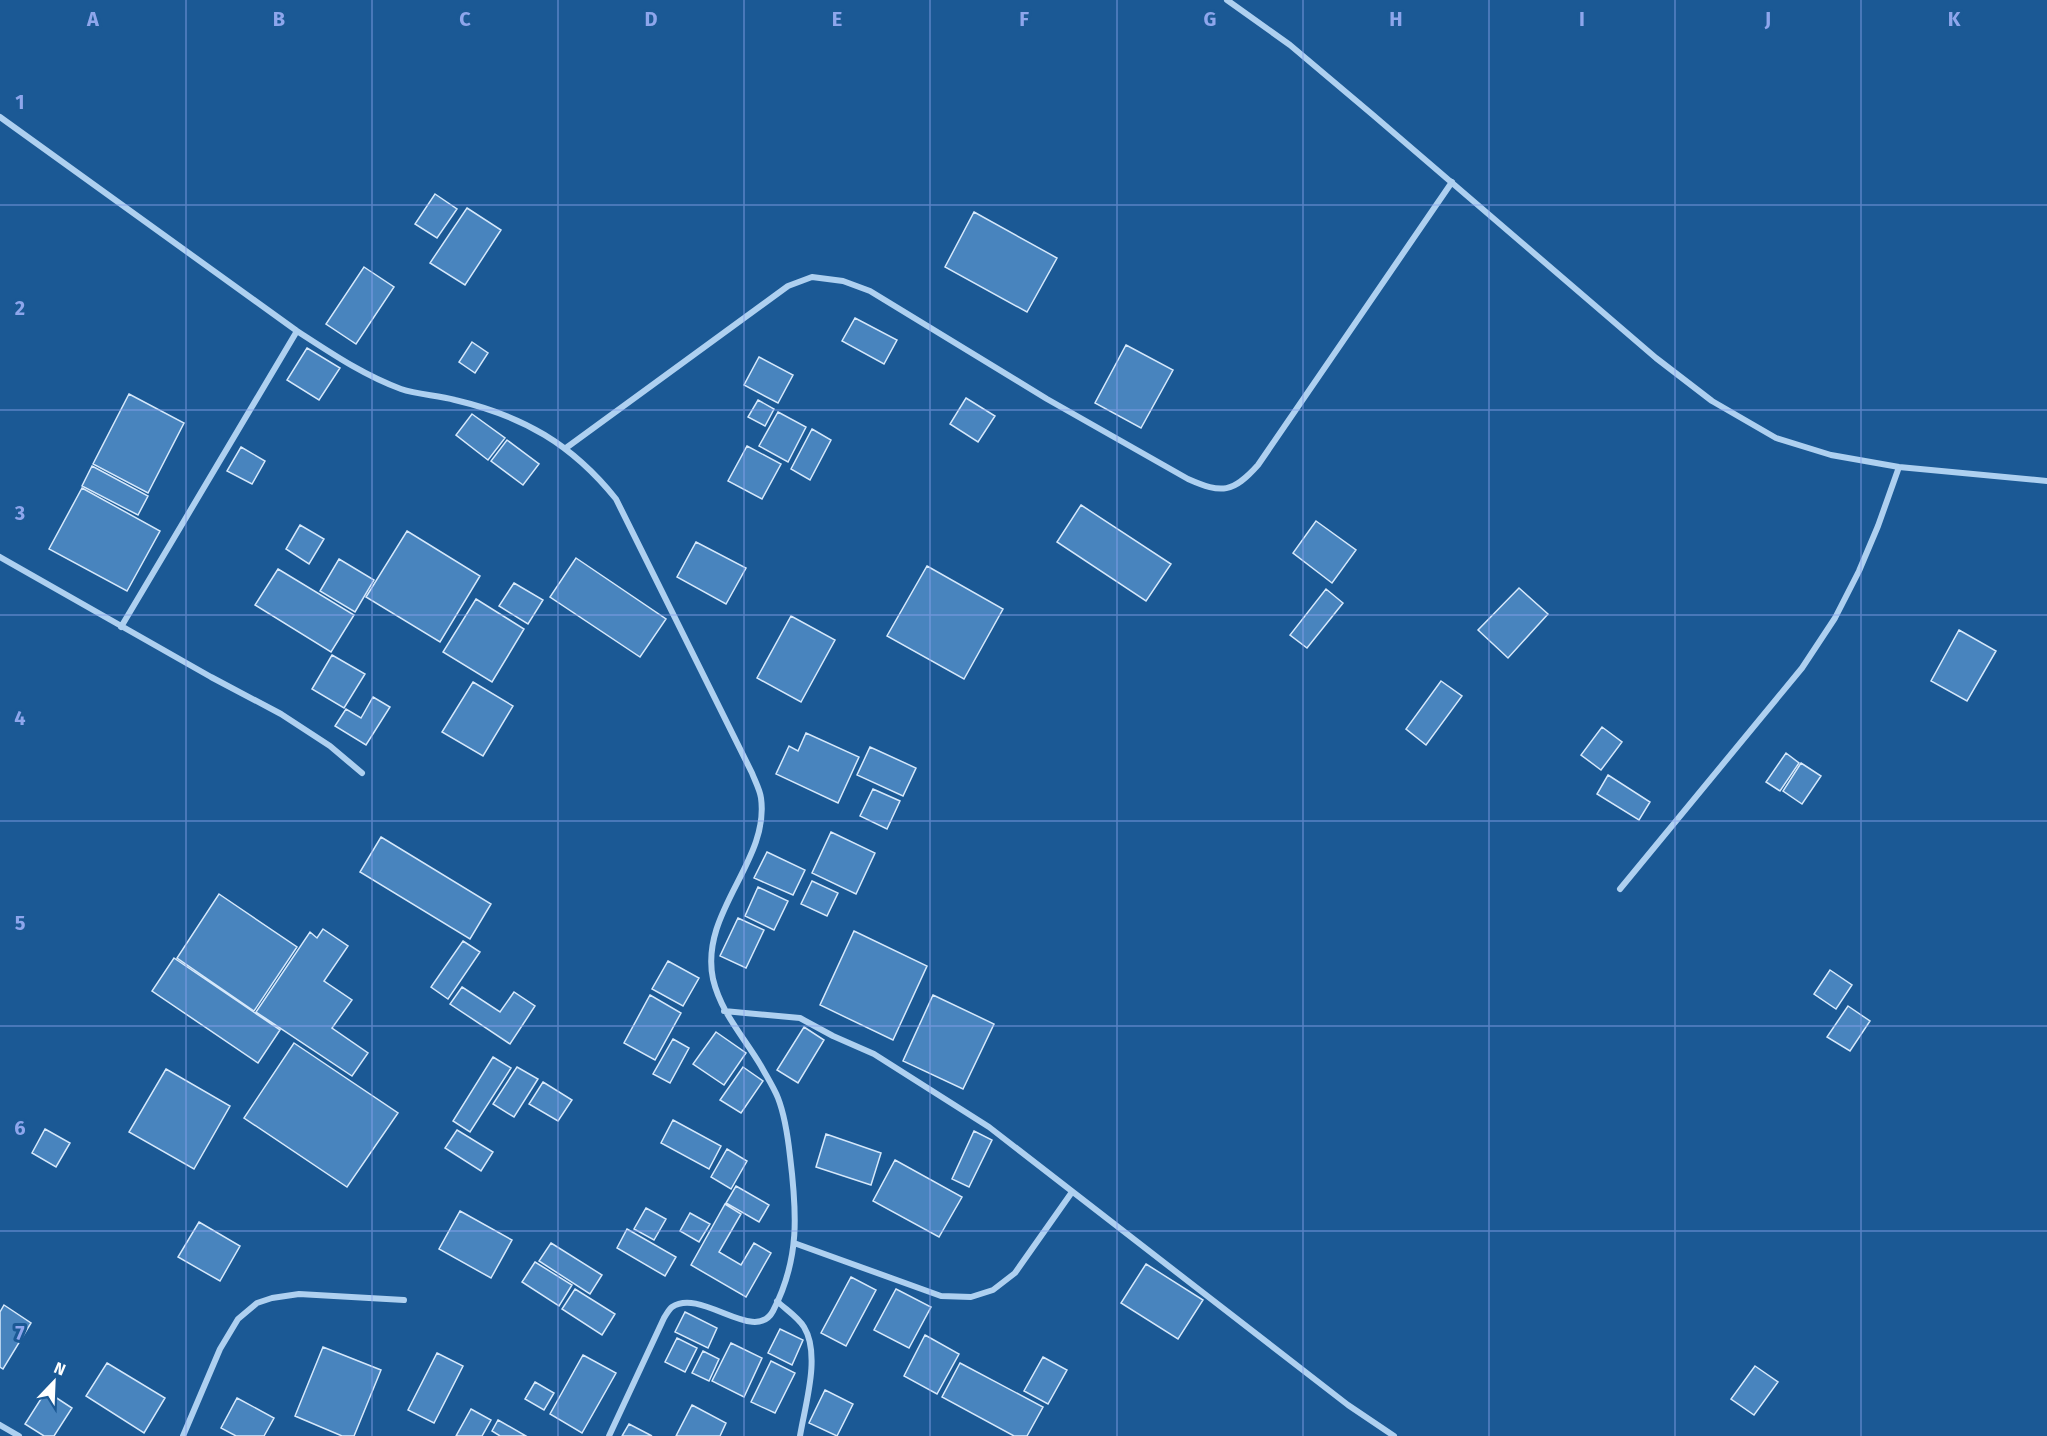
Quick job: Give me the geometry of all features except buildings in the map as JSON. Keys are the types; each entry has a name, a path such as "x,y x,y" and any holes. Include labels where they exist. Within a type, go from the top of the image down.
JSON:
{"street":[{"path":"1227,0 1290,45 1656,358 1712,401 1776,438 1831,455 1899,467 2047,481"},
{"path":"0,117 343,362 404,390 454,399 498,411 527,424 566,448 599,478 616,499 752,773 761,798 761,824 749,858 714,932 710,956 713,980 724,1011 760,1065 778,1099 788,1143 796,1204 792,1258 772,1314 765,1320 756,1323 702,1304 687,1302 672,1307 664,1318 609,1436"},
{"path":"566,448 788,286 812,277 843,281 870,291 1047,399 1188,479 1208,488 1227,489 1243,482 1258,465 1452,182"},
{"path":"121,627 297,331"},
{"path":"1620,889 1802,668 1835,618 1859,571 1899,467"},
{"path":"0,557 121,627 281,714 330,746 362,773"},
{"path":"724,1011 800,1018 874,1054 989,1127 1348,1405 1394,1436"},
{"path":"794,1243 941,1296 971,1297 993,1290 1015,1273 1072,1192"},
{"path":"183,1436 220,1348 237,1319 256,1303 299,1294 404,1300"},
{"path":"777,1301 803,1326 811,1344 811,1375 800,1436"},
{"path":"0,1425 19,1436"}]}
